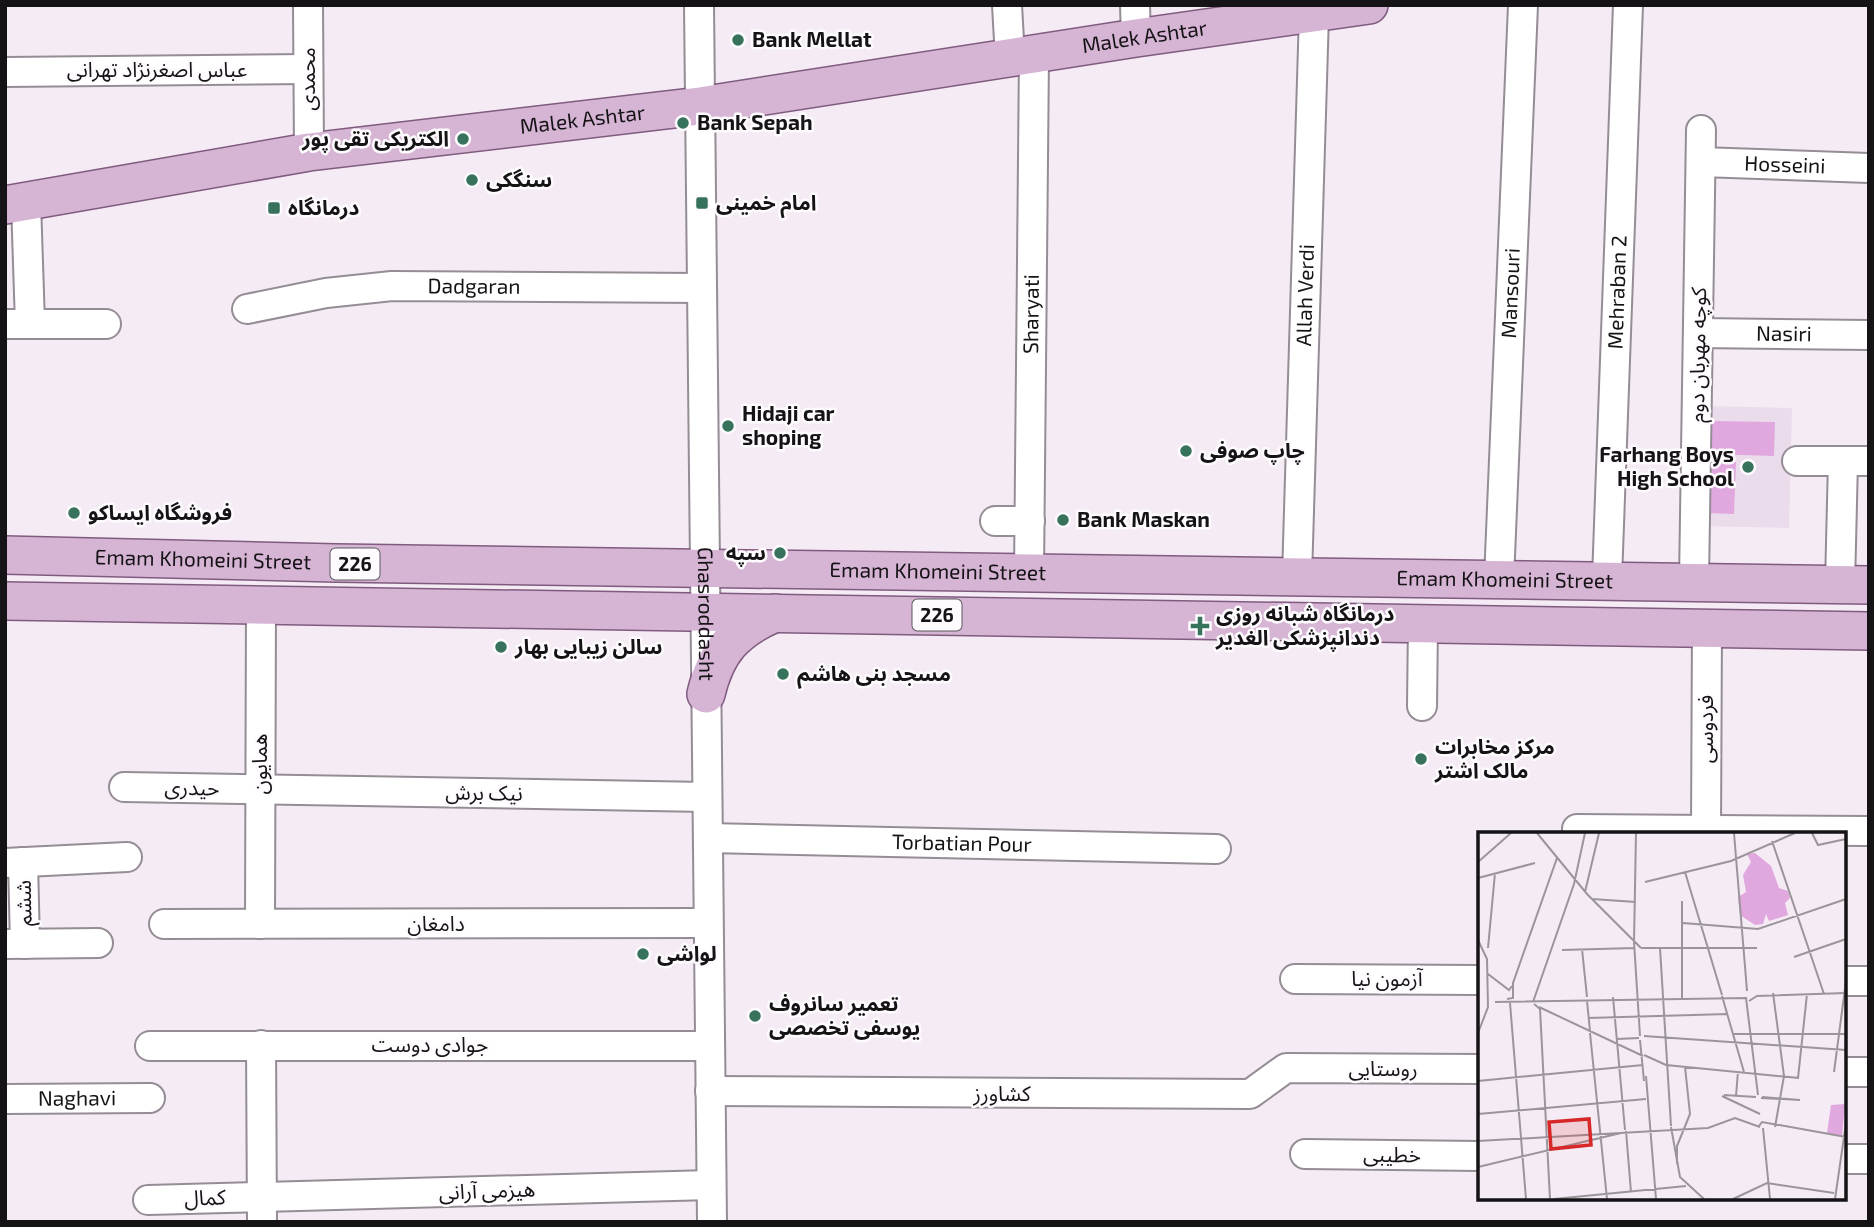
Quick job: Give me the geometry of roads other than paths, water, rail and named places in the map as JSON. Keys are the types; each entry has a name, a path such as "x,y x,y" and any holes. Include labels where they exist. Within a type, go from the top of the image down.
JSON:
{"main road":[{"name":"Malek Ashtar","path":"16,203 309,152 700,106 1022,57 1135,22 1314,14 1369,5"},
{"name":"Emam Khomeini Street","path":"5,555 336,563 1499,580 1607,579 1854,585"},
{"name":"Emam Khomeini Street","path":"5,601 1869,631"},
{"path":"706,694 716,663 724,650 746,627 775,613"}],"street":[{"name":"محمدی","path":"308,5 309,152"},
{"name":"Ghasroddasht","path":"699,5 712,1222"},
{"name":"Sharyati","path":"1007,5 1022,57 1029,573"},
{"name":"Mansouri","path":"1499,580 1523,5"},
{"name":"Mehraban 2","path":"1607,579 1628,5"},
{"name":"Allah Verdi","path":"1297,577 1314,14"},
{"name":"عباس اصغرنژاد تهرانی","path":"5,72 308,69"},
{"name":"کوچه مهربان دوم","path":"1694,581 1701,130"},
{"name":"Hosseini","path":"1700,162 1869,168"},
{"path":"16,203 18,324 106,324"},
{"name":"Dadgaran","path":"247,309 326,293 393,286 702,288"},
{"name":"Nasiri","path":"1698,333 1869,335"},
{"path":"1797,461 1856,461 1854,585"},
{"path":"995,521 1030,521"},
{"name":"همایون","path":"260,924 261,604"},
{"path":"1422,706 1423,623"},
{"name":"فردوسی","path":"1706,830 1707,628"},
{"name":"حیدری","path":"124,788 260,789"},
{"name":"نیک برش","path":"260,789 707,797"},
{"path":"1577,828 1869,831"},
{"name":"Torbatian Pour","path":"708,838 1216,849"},
{"path":"14,862 127,857"},
{"name":"ششم","path":"14,862 15,944"},
{"name":"دامغان","path":"164,924 708,923"},
{"path":"15,944 98,943"},
{"name":"آزمون نیا","path":"1295,979 1478,980"},
{"path":"1846,981 1869,981"},
{"path":"261,1045 262,1209"},
{"name":"جوادی دوست","path":"150,1046 710,1046"},
{"name":"کشاورز","path":"710,1091 1250,1094 1286,1068"},
{"name":"روستایی","path":"1286,1068 1478,1069"},
{"path":"1846,1072 1869,1072"},
{"name":"Naghavi","path":"5,1099 150,1098"},
{"name":"خطیبی","path":"1305,1154 1478,1156"},
{"path":"1846,1159 1869,1159"},
{"name":"هیزمی آرانی","path":"262,1209 711,1185"},
{"name":"کمال","path":"148,1200 262,1209"}],"place":[{"name":"Bank Mellat","path":"738,40"},
{"name":"Bank Sepah","path":"683,123"},
{"name":"الکتریکی تقی پور","path":"463,139"},
{"name":"سنگکی","path":"472,180"},
{"name":"امام خمینی","path":"702,203"},
{"name":"درمانگاه","path":"274,208"},
{"name":"Hidaji car shoping","path":"728,426"},
{"name":"چاپ صوفی","path":"1186,451"},
{"name":"Farhang Boys High School","path":"1748,467"},
{"name":"فروشگاه ایساکو","path":"74,513"},
{"name":"Bank Maskan","path":"1063,520"},
{"name":"سپه","path":"780,553"},
{"name":"درمانگاه شبانه روزی دندانپزشکی الغدیر","path":"1200,626"},
{"name":"سالن زیبایی بهار","path":"501,647"},
{"name":"مسجد بنی هاشم","path":"783,674"},
{"name":"مرکز مخابرات مالک اشتر","path":"1421,759"},
{"name":"لواشی","path":"643,954"},
{"name":"تعمیر سانروف یوسفی تخصصی","path":"755,1016"}]}
